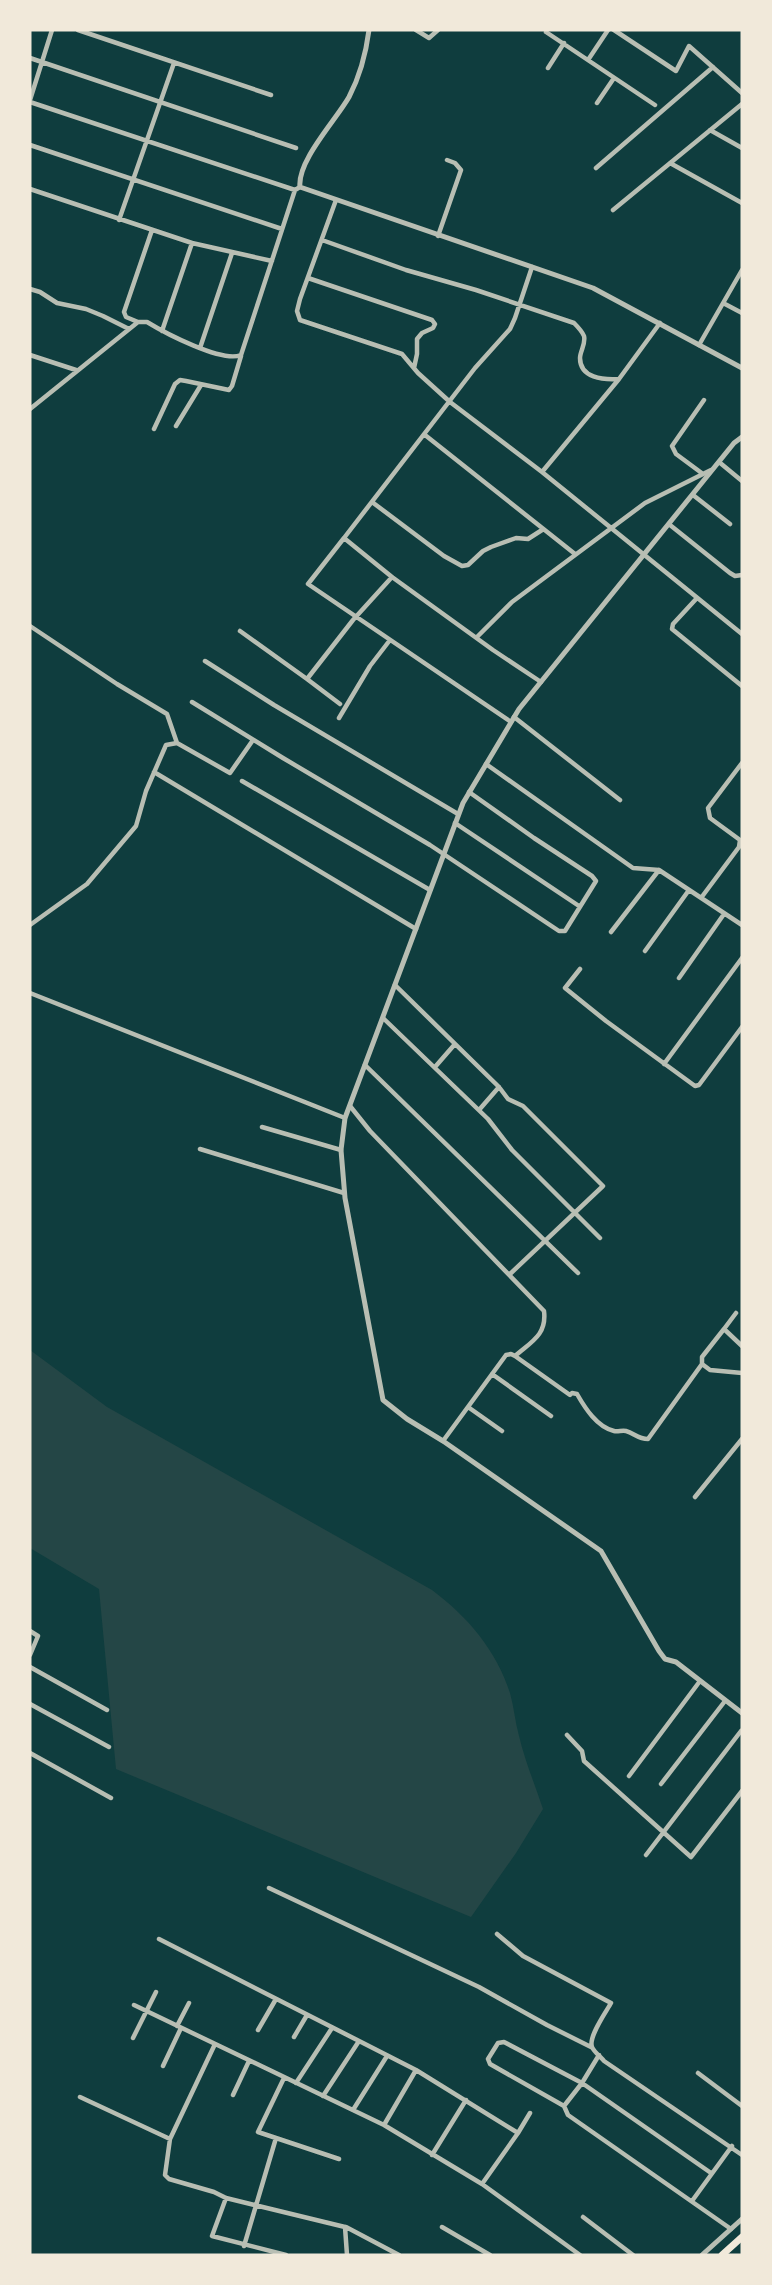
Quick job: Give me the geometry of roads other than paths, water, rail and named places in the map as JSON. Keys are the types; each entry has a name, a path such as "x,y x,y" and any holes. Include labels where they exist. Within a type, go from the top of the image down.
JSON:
{"highway":[{"path":"722,2255 742,2237"}],"street":[{"path":"52,30 30,101 336,200 593,288 742,368"},
{"path":"78,30 271,95"},
{"path":"154,429 175,383 180,380 231,389 300,176 309,157 348,97 366,51 369,30"},
{"path":"416,30 429,38 438,30"},
{"path":"588,60 608,30"},
{"path":"614,30 676,71 690,46 742,93"},
{"path":"546,32 655,105"},
{"path":"548,68 564,43"},
{"path":"30,58 296,148"},
{"path":"119,220 174,63"},
{"path":"597,168 713,67"},
{"path":"597,103 614,78"},
{"path":"613,210 742,104"},
{"path":"710,130 742,148"},
{"path":"30,145 282,229"},
{"path":"438,236 461,170 460,166 447,160"},
{"path":"670,163 742,204"},
{"path":"30,189 192,243 272,261"},
{"path":"336,200 297,311 300,320 402,354 450,402 542,472 742,634"},
{"path":"152,230 124,312 127,317 138,322 147,322 200,348 232,358 241,355"},
{"path":"322,240 406,270 574,323 584,337 580,357 584,369 590,375 601,379 619,379"},
{"path":"162,331 192,243"},
{"path":"200,348 232,253"},
{"path":"532,267 510,329 475,368 308,584 512,720 620,800"},
{"path":"699,345 742,271"},
{"path":"308,278 432,320 435,326 417,339 418,355 414,368"},
{"path":"30,289 57,303 86,309 129,329"},
{"path":"724,304 742,313"},
{"path":"30,409 138,322"},
{"path":"542,472 619,379 660,323"},
{"path":"30,355 76,370"},
{"path":"176,426 201,385"},
{"path":"704,400 672,446 676,454 704,474"},
{"path":"425,435 575,554"},
{"path":"742,437 734,443 541,682 512,720 469,792 458,814 345,1118 341,1150 344,1193 383,1400 600,1552 665,1658 676,1662 742,1713"},
{"path":"719,462 742,481"},
{"path":"477,637 512,602 645,503 715,468"},
{"path":"694,495 730,524"},
{"path":"372,502 462,566 468,565 491,547 516,538 528,539 542,530"},
{"path":"670,524 730,573 735,576 742,575"},
{"path":"344,538 392,577 541,682"},
{"path":"307,679 392,577"},
{"path":"696,598 673,624 672,629 742,686"},
{"path":"30,626 167,714 177,743"},
{"path":"240,631 340,704"},
{"path":"339,718 370,666 390,640"},
{"path":"205,661 458,814"},
{"path":"192,702 443,855 559,930 565,931 596,881 469,792"},
{"path":"30,924 87,884 135,825 166,745 177,743 230,773 253,740"},
{"path":"701,898 739,847 740,840 710,818 708,808 742,763"},
{"path":"486,764 633,868 659,870 742,925"},
{"path":"154,772 415,929"},
{"path":"242,781 430,890"},
{"path":"455,823 579,906"},
{"path":"611,932 659,870"},
{"path":"645,951 689,890"},
{"path":"679,978 724,914"},
{"path":"664,1064 742,958"},
{"path":"580,970 565,988 695,1086 699,1085 742,1027"},
{"path":"395,985 508,1099 523,1106 603,1186 510,1274"},
{"path":"30,993 345,1118"},
{"path":"383,1018 488,1119 512,1150 600,1238"},
{"path":"435,1067 455,1044"},
{"path":"365,1065 578,1273"},
{"path":"479,1110 499,1087"},
{"path":"350,1106 370,1131 544,1311 546,1322 541,1332 514,1356"},
{"path":"262,1127 341,1150"},
{"path":"200,1149 344,1193"},
{"path":"443,1441 506,1355 511,1354 570,1395 577,1394 588,1412 607,1428 648,1439 702,1364 702,1357 736,1313"},
{"path":"724,1329 742,1346"},
{"path":"702,1364 710,1370 742,1373"},
{"path":"492,1374 551,1416"},
{"path":"468,1407 502,1431"},
{"path":"695,1497 742,1439"},
{"path":"30,1631 38,1636 30,1655"},
{"path":"30,1667 107,1710"},
{"path":"629,1776 700,1681"},
{"path":"661,1784 725,1701"},
{"path":"30,1704 109,1747"},
{"path":"646,1855 741,1731"},
{"path":"567,1735 582,1751 584,1761 691,1857 742,1791"},
{"path":"30,1753 111,1798"},
{"path":"269,1888 479,1987 592,2047 604,2061 742,2155"},
{"path":"498,1934 523,1956 611,2003 592,2038 592,2047"},
{"path":"159,1939 416,2070 518,2133"},
{"path":"133,2038 156,1992"},
{"path":"258,2030 276,1999"},
{"path":"163,2066 188,2003"},
{"path":"134,2005 384,2125 482,2184 580,2255"},
{"path":"294,2037 307,2015"},
{"path":"296,2083 332,2028"},
{"path":"323,2096 359,2041"},
{"path":"711,2173 582,2083 504,2042 498,2043 488,2059 490,2064 564,2106 568,2115 731,2229"},
{"path":"215,2044 170,2139 165,2175 169,2179 226,2198 345,2227 399,2255"},
{"path":"564,2106 599,2055"},
{"path":"354,2110 387,2056"},
{"path":"233,2095 250,2061"},
{"path":"384,2125 416,2070"},
{"path":"698,2073 742,2106"},
{"path":"284,2078 258,2132 338,2160"},
{"path":"80,2097 170,2139"},
{"path":"432,2155 466,2100"},
{"path":"482,2184 530,2113"},
{"path":"244,2246 276,2138"},
{"path":"692,2201 732,2146"},
{"path":"226,2198 212,2236 286,2255"},
{"path":"583,2217 633,2255"},
{"path":"702,2255 742,2219"},
{"path":"345,2227 347,2255"},
{"path":"442,2227 490,2255"}]}
